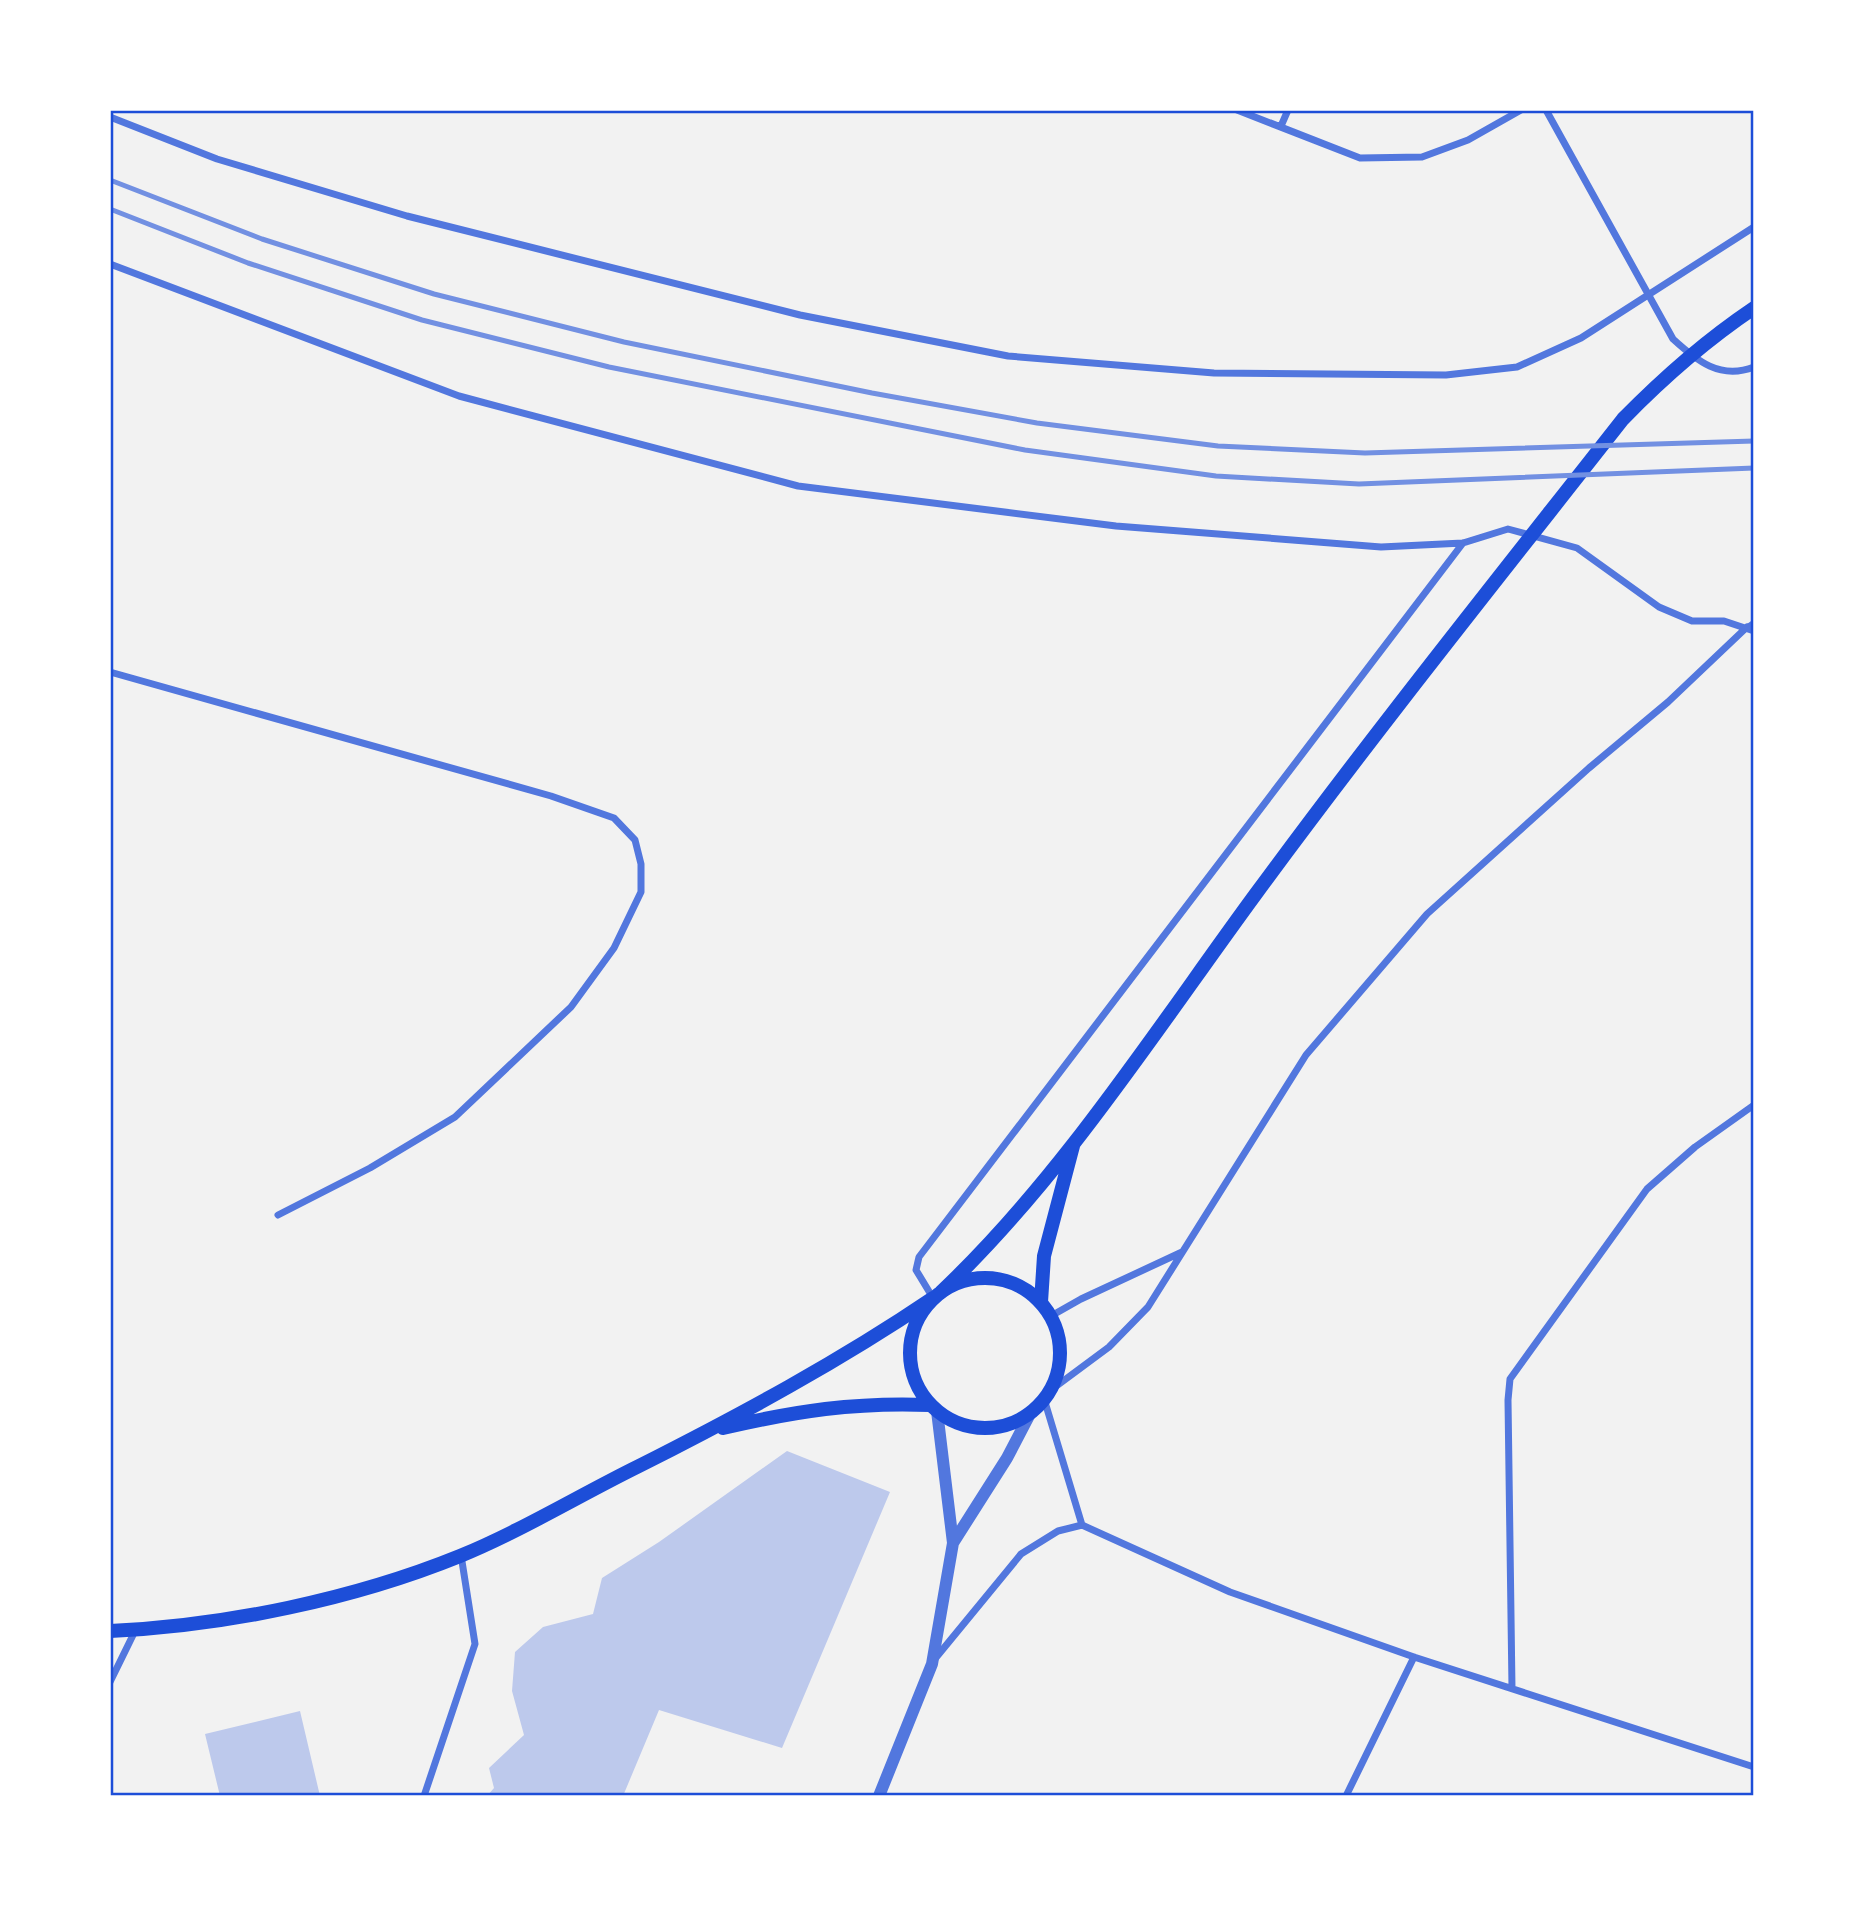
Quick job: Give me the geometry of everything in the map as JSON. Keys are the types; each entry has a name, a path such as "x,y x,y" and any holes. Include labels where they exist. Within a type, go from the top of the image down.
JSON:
{"main road":[{"path":"933,1408 913,1374 910,1348 917,1321 937,1295 979,1256 1075,1139 1354,760 1623,419 1701,345 1754,308"},
{"path":"1041,1302 1044,1256 1075,1139"},
{"path":"110,1631 135,1630 238,1615 353,1592 461,1555 708,1431 883,1332 937,1295 965,1280 993,1278 1019,1285 1041,1302 1051,1316 1060,1340 1059,1365 1048,1396 1031,1412 1008,1424 983,1428 958,1423 933,1408 879,1403 808,1409 708,1431"}],"street":[{"path":"1237,110 1360,158 1422,157 1468,140 1521,110"},
{"path":"1281,126 1288,110"},
{"path":"1546,110 1673,339 1698,362 1720,371 1754,367"},
{"path":"110,117 217,159 407,216 800,315 1008,356 1214,373 1446,375 1517,367 1581,338 1754,227"},
{"path":"110,264 459,396 798,486 1116,526 1381,547 1463,543 1508,529 1577,548 1659,607 1692,621 1724,621 1752,627"},
{"path":"937,1295 916,1270 919,1256 1463,543"},
{"path":"1082,1525 1048,1396 1130,1329 1148,1307 1306,1055 1427,914 1589,768 1752,627"},
{"path":"110,672 551,796 614,818 635,841 641,864 640,892 614,948 572,1007 455,1117 370,1168 278,1215"},
{"path":"1513,1688 1508,1400 1510,1379 1647,1189 1695,1147 1754,1105"},
{"path":"1051,1316 1081,1299 1183,1252"},
{"path":"879,1796 932,1664 953,1543 933,1408"},
{"path":"953,1543 1007,1458 1031,1412"},
{"path":"932,1664 1021,1554 1058,1531 1082,1525 1230,1592 1414,1657 1754,1766"},
{"path":"424,1796 475,1644 461,1555"},
{"path":"110,1682 135,1630"},
{"path":"1346,1796 1414,1657"}],"building":[{"path":"787,1451 890,1492 782,1748 659,1710 623,1796 487,1796 494,1788 489,1768 524,1735 512,1691 515,1652 543,1627 593,1614 602,1578 659,1542"},
{"path":"300,1711 320,1796 220,1796 205,1734"}],"railway":[{"path":"110,180 262,239 434,294 624,342 872,393 1037,423 1218,446 1365,453 1754,441"},
{"path":"110,209 248,263 422,320 609,367 1025,450 1216,476 1359,484 1754,468"}]}
